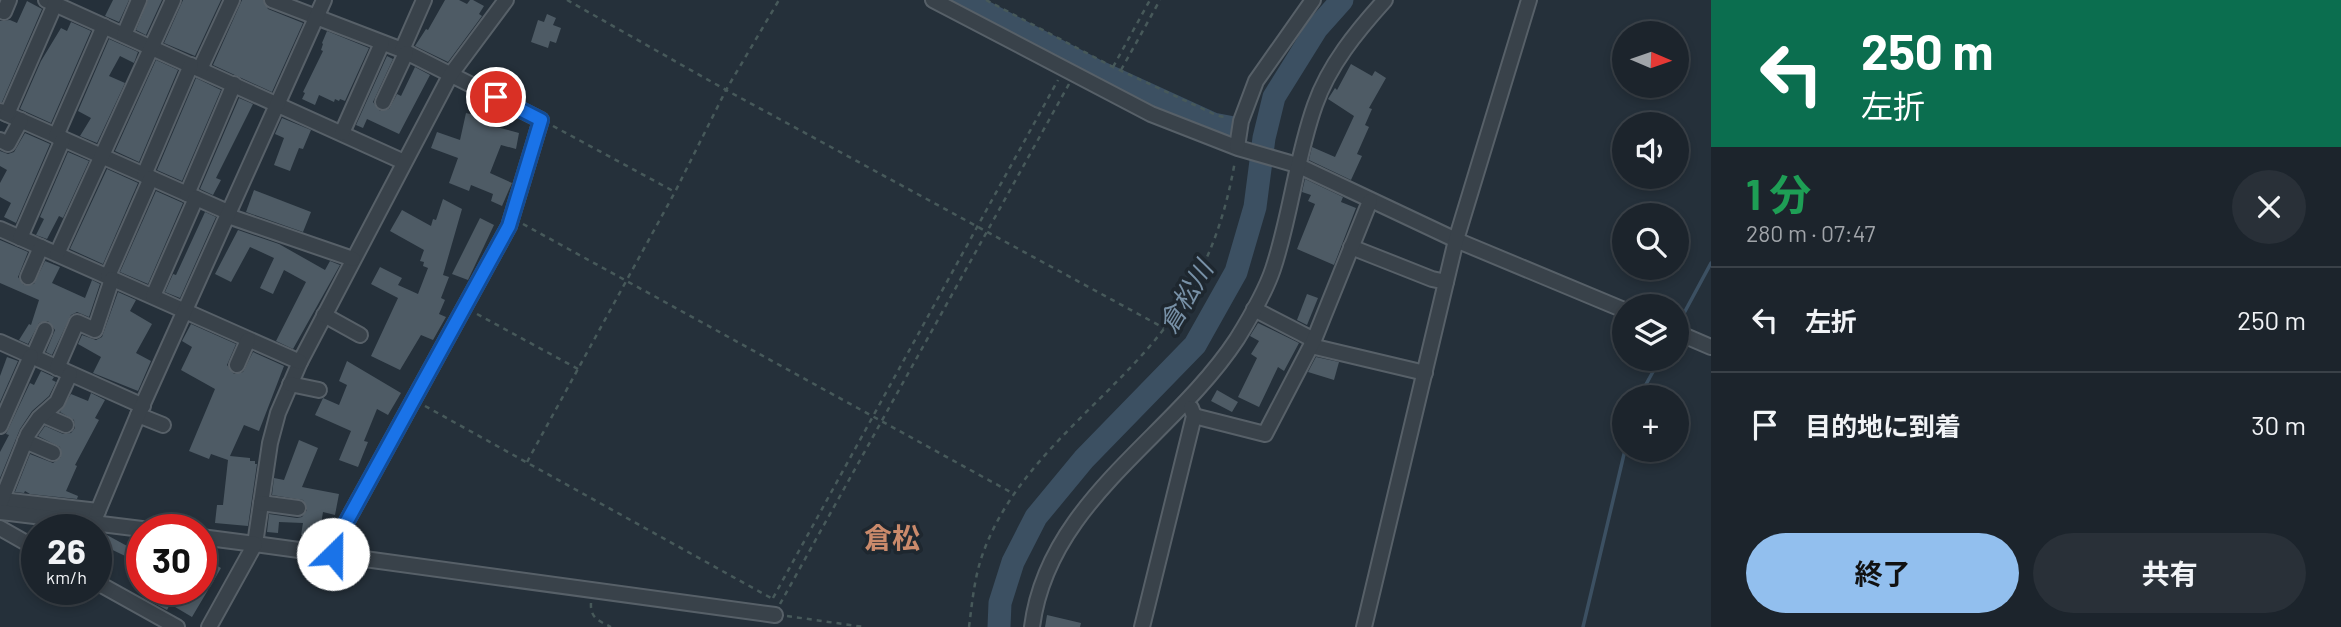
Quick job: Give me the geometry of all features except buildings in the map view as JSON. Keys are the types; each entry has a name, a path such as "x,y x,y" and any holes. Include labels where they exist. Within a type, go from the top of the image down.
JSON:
{"street":[{"path":"124,35 139,0"},
{"path":"57,254 173,0"},
{"path":"72,514 1,505 7,463 43,415 57,402 77,322 95,330 110,277 147,176 196,67 232,0"},
{"path":"272,0 404,51 541,120 509,226 336,541 333,554"},
{"path":"97,514 140,411 324,0"},
{"path":"383,102 424,0"},
{"path":"209,627 255,544 270,443 278,413 300,362 452,74 506,0"},
{"path":"933,0 1151,114 1238,148 1297,166 1456,240 1612,305"},
{"path":"1238,148 1241,121 1256,81 1313,0"},
{"path":"1032,627 1034,608 1054,552 1083,509 1214,373 1254,309 1272,271 1315,104 1334,65 1365,22 1385,0"},
{"path":"1364,627 1456,240 1529,0"},
{"path":"353,259 229,214 3,112 50,2 404,162"},
{"path":"20,237 104,26"},
{"path":"342,133 382,43"},
{"path":"153,296 234,84"},
{"path":"0,140 8,144 21,120"},
{"path":"1194,416 1265,434 1313,343 1370,201"},
{"path":"0,229 300,362"},
{"path":"28,277 41,247"},
{"path":"1352,247 1446,282"},
{"path":"1254,309 1313,343 1425,373"},
{"path":"324,315 360,335"},
{"path":"0,426 45,330"},
{"path":"1689,338 1711,347"},
{"path":"237,365 248,340"},
{"path":"0,342 64,371 163,425"},
{"path":"290,384 319,390"},
{"path":"1142,627 1194,416 1188,399"},
{"path":"43,415 66,425"},
{"path":"25,441 53,453"},
{"path":"261,503 298,508"},
{"path":"0,528 21,540"},
{"path":"217,542 255,544 593,589 778,609"},
{"path":"112,591 177,627"}],"path":[{"path":"567,0 726,90 1164,328"},
{"path":"527,462 675,192 726,90 779,0"},
{"path":"986,0 1121,71 1216,116 1241,121"},
{"path":"1113,67 1150,0"},
{"path":"1121,71 1160,0"},
{"path":"773,598 979,226 1069,72"},
{"path":"778,609 987,231 1069,72"},
{"path":"541,120 675,192"},
{"path":"969,627 981,559 1014,494 1036,466 1149,348 1200,273 1218,232 1238,148"},
{"path":"512,218 1014,494"},
{"path":"464,307 578,369"},
{"path":"413,399 773,598 778,609"},
{"path":"593,589 591,613 594,618 611,627"},
{"path":"778,609 864,627"}],"waterway":[{"path":"962,0 1095,70 1213,124 1234,128"},
{"name":"倉松川","path":"999,627 1000,603 1013,562 1036,517 1084,459 1195,345 1236,272 1255,207 1264,138 1274,97 1317,28 1342,0"},
{"path":"1689,304 1711,263"},
{"path":"1646,385 1653,371"},
{"path":"1583,627 1622,462"}],"district":[{"name":"倉松","path":"892,538"}],"route":[{"path":"333,554 336,541 509,226 541,120 496,97"}]}
